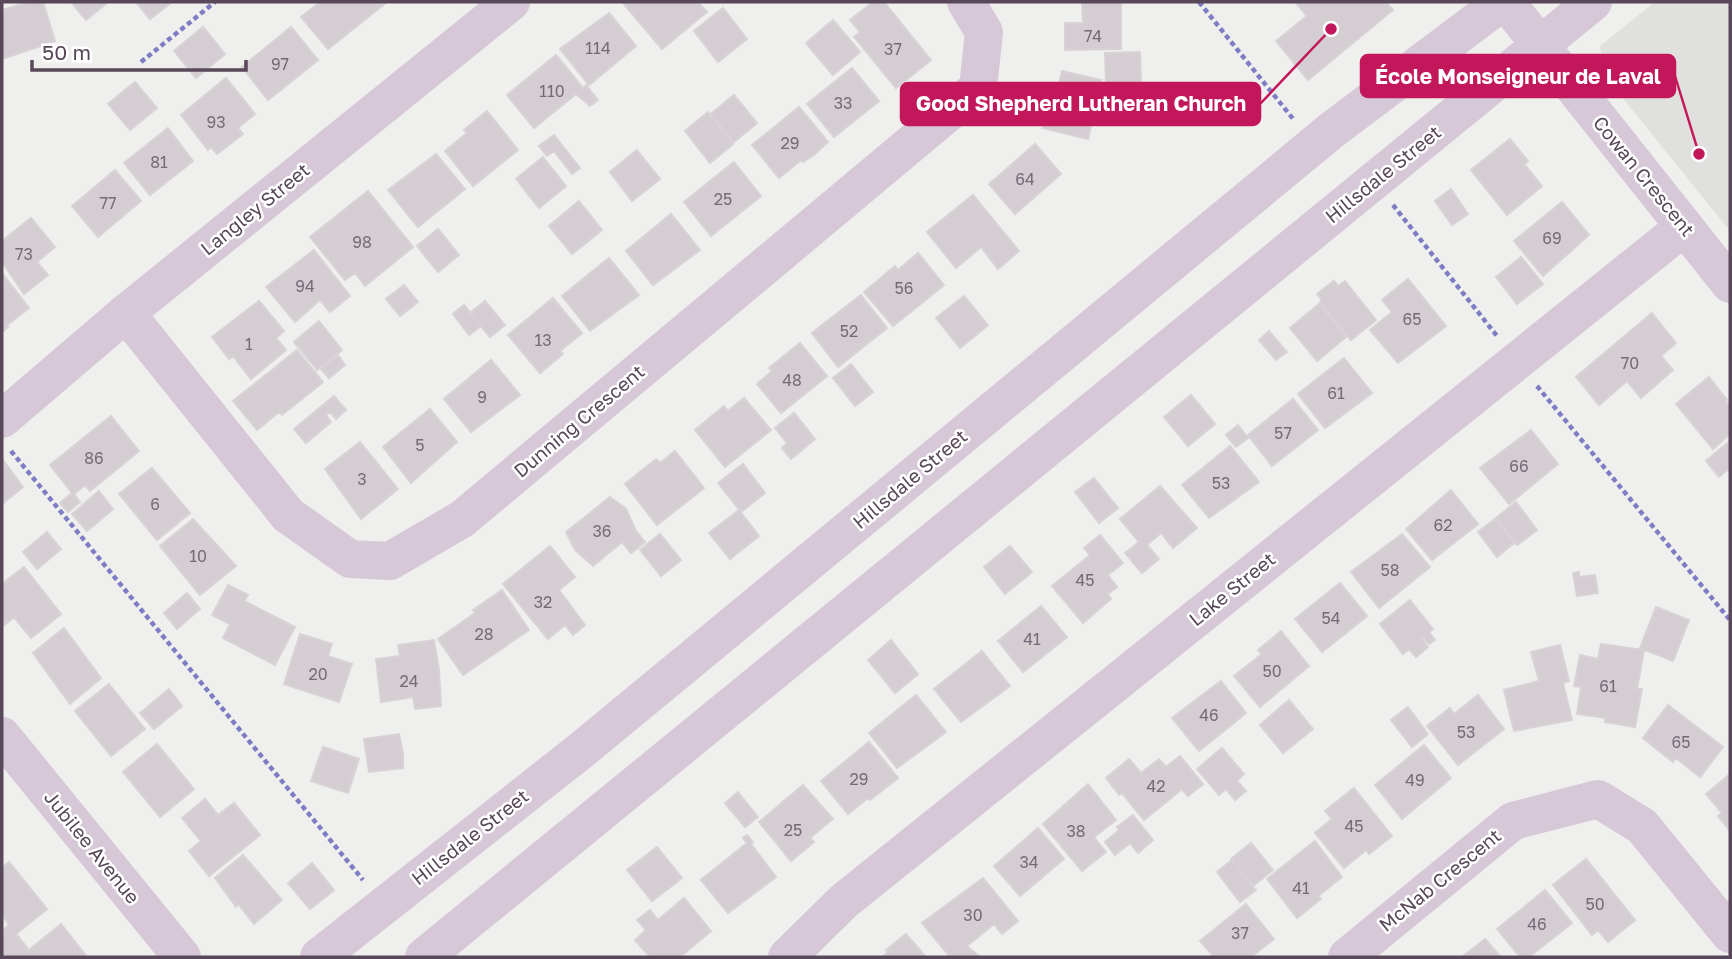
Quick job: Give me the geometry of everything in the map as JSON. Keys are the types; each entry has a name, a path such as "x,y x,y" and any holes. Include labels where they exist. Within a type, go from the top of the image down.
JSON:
{"street":[{"name":"Langley Street","path":"6,434 126,313 511,2"},
{"name":"Dunning Crescent","path":"126,313 288,515 350,559 390,561 462,519 978,88 984,32 966,2"},
{"name":"Hillsdale Street","path":"319,957 584,748 1314,145 1504,2"},
{"name":"Cowan Crescent","path":"1504,2 1730,284"},
{"name":"Hillsdale Street","path":"424,957 1593,2"},
{"name":"Lake Street","path":"786,957 844,901 1684,226"},
{"name":"Jubilee Avenue","path":"2,736 182,957"},
{"name":"McNab Crescent","path":"1347,957 1513,821 1598,799 1643,825 1730,933"}],"path":[{"path":"141,62 215,2"},
{"path":"1199,2 1314,145"},
{"path":"1374,181 1730,621"},
{"path":"6,434 383,905"}],"shaded area":[{"path":"1655,2 1730,2 1730,231 1605,76 1600,46"}],"building":[{"path":"29,2 43,2 55,41 2,59 2,10"},
{"path":"71,2 108,2 86,20"},
{"path":"136,2 172,2 150,19"},
{"path":"320,2 387,2 328,49 301,17"},
{"path":"622,2 698,2 707,12 662,49"},
{"path":"873,2 884,2 931,60 896,88 854,37 860,32 850,20"},
{"path":"1082,2 1121,2 1121,49 1065,50 1065,23 1083,23"},
{"path":"1295,2 1386,2 1393,10 1308,80 1276,41 1307,16"},
{"path":"723,8 747,39 718,62 694,31"},
{"path":"609,13 636,46 589,85 560,49"},
{"path":"833,20 860,52 833,75 806,43"},
{"path":"203,27 225,54 196,78 174,51"},
{"path":"291,27 318,60 268,100 242,67"},
{"path":"1140,52 1141,83 1106,85 1105,53"},
{"path":"556,55 583,88 586,85 598,100 590,106 576,94 534,128 507,95"},
{"path":"852,68 879,101 834,137 807,104"},
{"path":"1062,71 1101,80 1088,139 1043,128 1050,100 1055,101"},
{"path":"226,78 255,114 238,128 243,134 217,154 211,147 208,150 181,115"},
{"path":"135,82 157,108 130,130 108,104"},
{"path":"734,95 757,123 734,142 711,114"},
{"path":"799,107 828,142 814,155 803,162 801,160 779,178 752,145"},
{"path":"487,111 518,150 473,186 445,151 467,133 464,130"},
{"path":"708,112 733,144 710,163 685,131"},
{"path":"168,128 193,161 150,195 124,163"},
{"path":"554,135 580,168 572,174 554,151 547,156 539,146"},
{"path":"1510,139 1528,161 1524,164 1542,186 1507,215 1471,170"},
{"path":"1035,144 1061,174 1015,214 989,184"},
{"path":"637,150 660,179 632,201 610,172"},
{"path":"436,154 465,189 418,227 388,190"},
{"path":"543,157 566,186 539,208 516,179"},
{"path":"734,162 761,196 711,236 684,202"},
{"path":"115,170 141,201 98,237 72,206"},
{"path":"1451,189 1468,214 1452,225 1435,201"},
{"path":"368,191 413,247 365,286 355,273 345,280 310,237"},
{"path":"973,195 1019,251 998,269 981,247 956,268 927,232"},
{"path":"579,201 602,230 572,254 549,226"},
{"path":"1562,202 1589,235 1543,276 1514,241"},
{"path":"671,214 700,250 653,285 626,251"},
{"path":"31,218 55,247 37,262 48,275 24,294 2,262 2,241"},
{"path":"438,229 459,255 438,272 417,246"},
{"path":"314,250 350,296 330,312 320,300 295,322 266,287"},
{"path":"918,253 944,285 893,326 864,292 895,266 898,270"},
{"path":"1521,257 1543,284 1517,304 1496,277"},
{"path":"609,258 639,295 590,331 562,296"},
{"path":"2,273 29,308 2,332"},
{"path":"1408,279 1446,326 1398,363 1370,330 1392,312 1382,300"},
{"path":"1334,281 1338,286 1345,281 1376,320 1351,340 1320,302 1322,300 1317,294"},
{"path":"404,285 418,302 400,316 386,299"},
{"path":"861,295 887,328 838,367 812,333"},
{"path":"964,296 988,325 960,348 936,318"},
{"path":"553,298 582,333 560,351 563,354 540,373 508,335"},
{"path":"259,301 284,331 276,338 286,350 251,379 233,356 229,359 212,337"},
{"path":"485,301 505,325 490,337 470,313"},
{"path":"1319,304 1346,337 1317,361 1290,328"},
{"path":"464,305 481,326 469,335 453,314"},
{"path":"1652,313 1676,343 1661,356 1673,370 1641,398 1627,381 1599,405 1576,377"},
{"path":"319,321 342,350 317,370 294,342"},
{"path":"1269,331 1287,352 1276,360 1259,340"},
{"path":"800,343 827,376 781,413 757,384 772,371 769,368"},
{"path":"297,350 323,382 282,415 279,412 257,430 233,401"},
{"path":"338,355 345,365 329,378 321,369"},
{"path":"1344,358 1372,393 1325,428 1298,394"},
{"path":"491,360 520,395 471,432 444,399"},
{"path":"851,364 873,392 855,406 833,378"},
{"path":"1709,377 1730,407 1730,434 1713,449 1676,404"},
{"path":"1191,395 1215,424 1188,446 1164,417"},
{"path":"334,396 346,410 336,419 330,412 326,415 331,422 306,443 294,429"},
{"path":"744,398 771,430 725,467 695,430 724,406 728,411"},
{"path":"1293,399 1318,430 1272,466 1248,435"},
{"path":"430,409 457,442 411,483 383,447"},
{"path":"794,413 815,439 791,459 782,448 787,443 775,428"},
{"path":"111,416 139,451 90,491 85,485 74,494 80,502 68,512 60,503 72,493 50,465"},
{"path":"1238,425 1248,438 1236,447 1226,435"},
{"path":"1531,430 1558,464 1509,504 1480,468"},
{"path":"1730,441 1730,472 1728,469 1719,477 1706,461"},
{"path":"360,442 398,489 361,519 325,469"},
{"path":"1230,446 1259,482 1209,518 1182,485"},
{"path":"675,451 704,488 657,525 625,484 656,459 660,463"},
{"path":"2,461 23,487 2,504"},
{"path":"743,464 765,493 741,512 718,483"},
{"path":"152,468 190,513 157,540 119,494"},
{"path":"1094,478 1118,508 1099,523 1075,492"},
{"path":"1160,486 1197,528 1173,548 1161,533 1147,545 1159,559 1142,573 1125,553 1139,542 1120,519"},
{"path":"1451,490 1478,524 1432,560 1406,529"},
{"path":"99,491 113,509 87,531 72,514"},
{"path":"610,497 626,509 636,531 645,542 631,553 622,542 593,566 575,550 566,532"},
{"path":"1516,502 1537,530 1517,545 1496,518"},
{"path":"739,510 759,536 730,559 709,533"},
{"path":"193,519 236,566 200,595 160,546"},
{"path":"1495,519 1514,543 1497,557 1478,532"},
{"path":"47,532 61,549 37,569 23,552"},
{"path":"660,534 681,560 661,576 640,550"},
{"path":"1402,534 1430,567 1379,608 1351,572"},
{"path":"1100,535 1123,563 1108,575 1117,587 1108,594 1111,599 1083,623 1052,586 1090,555 1084,548"},
{"path":"550,546 575,577 559,590 585,625 573,635 565,625 548,639 503,584"},
{"path":"1010,546 1032,572 1005,594 984,567"},
{"path":"24,567 61,614 31,638 14,617 3,626 2,624 2,584"},
{"path":"1579,572 1579,577 1595,575 1598,593 1577,596 1573,573"},
{"path":"1340,583 1367,616 1322,652 1295,619"},
{"path":"228,585 248,595 244,601 295,627 275,665 223,638 230,624 212,615"},
{"path":"502,590 529,630 463,675 438,639"},
{"path":"187,593 200,609 177,629 164,613"},
{"path":"1410,600 1433,629 1429,632 1435,640 1429,644 1423,637 1428,647 1416,657 1409,649 1403,654 1380,624"},
{"path":"1041,606 1067,637 1023,672 998,641"},
{"path":"1656,607 1689,620 1673,661 1640,648"},
{"path":"64,628 101,678 70,704 33,653"},
{"path":"1281,631 1309,666 1260,707 1234,676 1262,654 1258,650"},
{"path":"300,634 332,644 328,656 352,664 339,702 284,684"},
{"path":"434,640 441,706 415,709 413,697 381,702 376,659 400,656 398,645"},
{"path":"891,640 918,674 895,693 868,660"},
{"path":"1601,644 1644,650 1637,689 1642,689 1635,727 1605,722 1606,718 1577,714 1581,687 1574,686 1580,655 1598,659"},
{"path":"1560,645 1569,681 1563,683 1572,720 1514,731 1504,690 1539,681 1531,652"},
{"path":"982,651 1010,686 961,722 934,689"},
{"path":"1221,681 1246,713 1199,751 1172,718"},
{"path":"109,684 145,729 111,756 75,711"},
{"path":"169,689 182,706 154,729 140,713"},
{"path":"916,695 946,732 897,768 869,733"},
{"path":"1478,695 1504,729 1458,765 1427,726 1450,708 1454,714"},
{"path":"1289,700 1313,729 1283,753 1260,725"},
{"path":"1668,705 1723,747 1700,777 1676,758 1673,762 1643,738"},
{"path":"1408,707 1428,734 1412,747 1391,720"},
{"path":"399,734 403,768 369,772 364,739"},
{"path":"869,742 898,778 848,814 821,781"},
{"path":"157,744 194,789 160,817 123,772"},
{"path":"1424,745 1451,778 1402,819 1375,785"},
{"path":"323,747 359,759 348,793 311,781"},
{"path":"1222,748 1244,774 1237,781 1246,791 1235,800 1226,789 1219,795 1197,769"},
{"path":"1180,756 1203,784 1188,796 1182,789 1144,820 1106,778 1129,759 1141,773 1159,759 1166,767"},
{"path":"1730,774 1730,831 1718,816 1722,813 1706,794"},
{"path":"1088,784 1116,820 1094,837 1106,852 1082,871 1043,824"},
{"path":"803,785 833,819 810,838 814,842 791,861 759,822"},
{"path":"1354,788 1392,836 1369,854 1366,850 1344,868 1315,833 1332,819 1325,811"},
{"path":"738,792 758,817 745,827 725,803"},
{"path":"205,799 218,815 234,803 260,835 209,876 189,851 201,841 182,818"},
{"path":"1133,815 1153,840 1138,853 1130,843 1115,855 1105,842 1119,830 1117,827"},
{"path":"1038,828 1064,859 1020,896 994,866"},
{"path":"747,835 776,877 728,913 701,880 747,843 743,838"},
{"path":"1315,841 1342,877 1318,896 1321,899 1297,918 1267,879"},
{"path":"1251,843 1273,870 1253,886 1231,859"},
{"path":"657,847 682,878 652,901 627,870"},
{"path":"243,855 282,900 254,924 239,905 236,907 215,878"},
{"path":"1586,859 1635,920 1608,942 1598,930 1592,935 1553,885"},
{"path":"1232,860 1256,890 1240,902 1217,872"},
{"path":"9,862 47,909 16,934 29,950 61,924 87,957 2,957 2,931 9,925 2,915 2,868"},
{"path":"312,863 334,890 310,909 288,883"},
{"path":"983,878 1018,921 1002,934 994,924 967,946 980,957 950,957 922,923"},
{"path":"1545,890 1572,923 1529,957 1520,957 1497,929"},
{"path":"684,898 711,931 680,957 650,957 635,940 646,930 637,920 650,910 658,920"},
{"path":"1246,904 1274,939 1251,957 1214,957 1200,941"},
{"path":"906,934 926,957 882,957 888,952 886,950"},
{"path":"1485,939 1501,957 1462,957"}],"place":[{"name":"Good Shepherd Lutheran Church","path":"1331,29"},
{"name":"École Monseigneur de Laval","path":"1699,154"}]}
